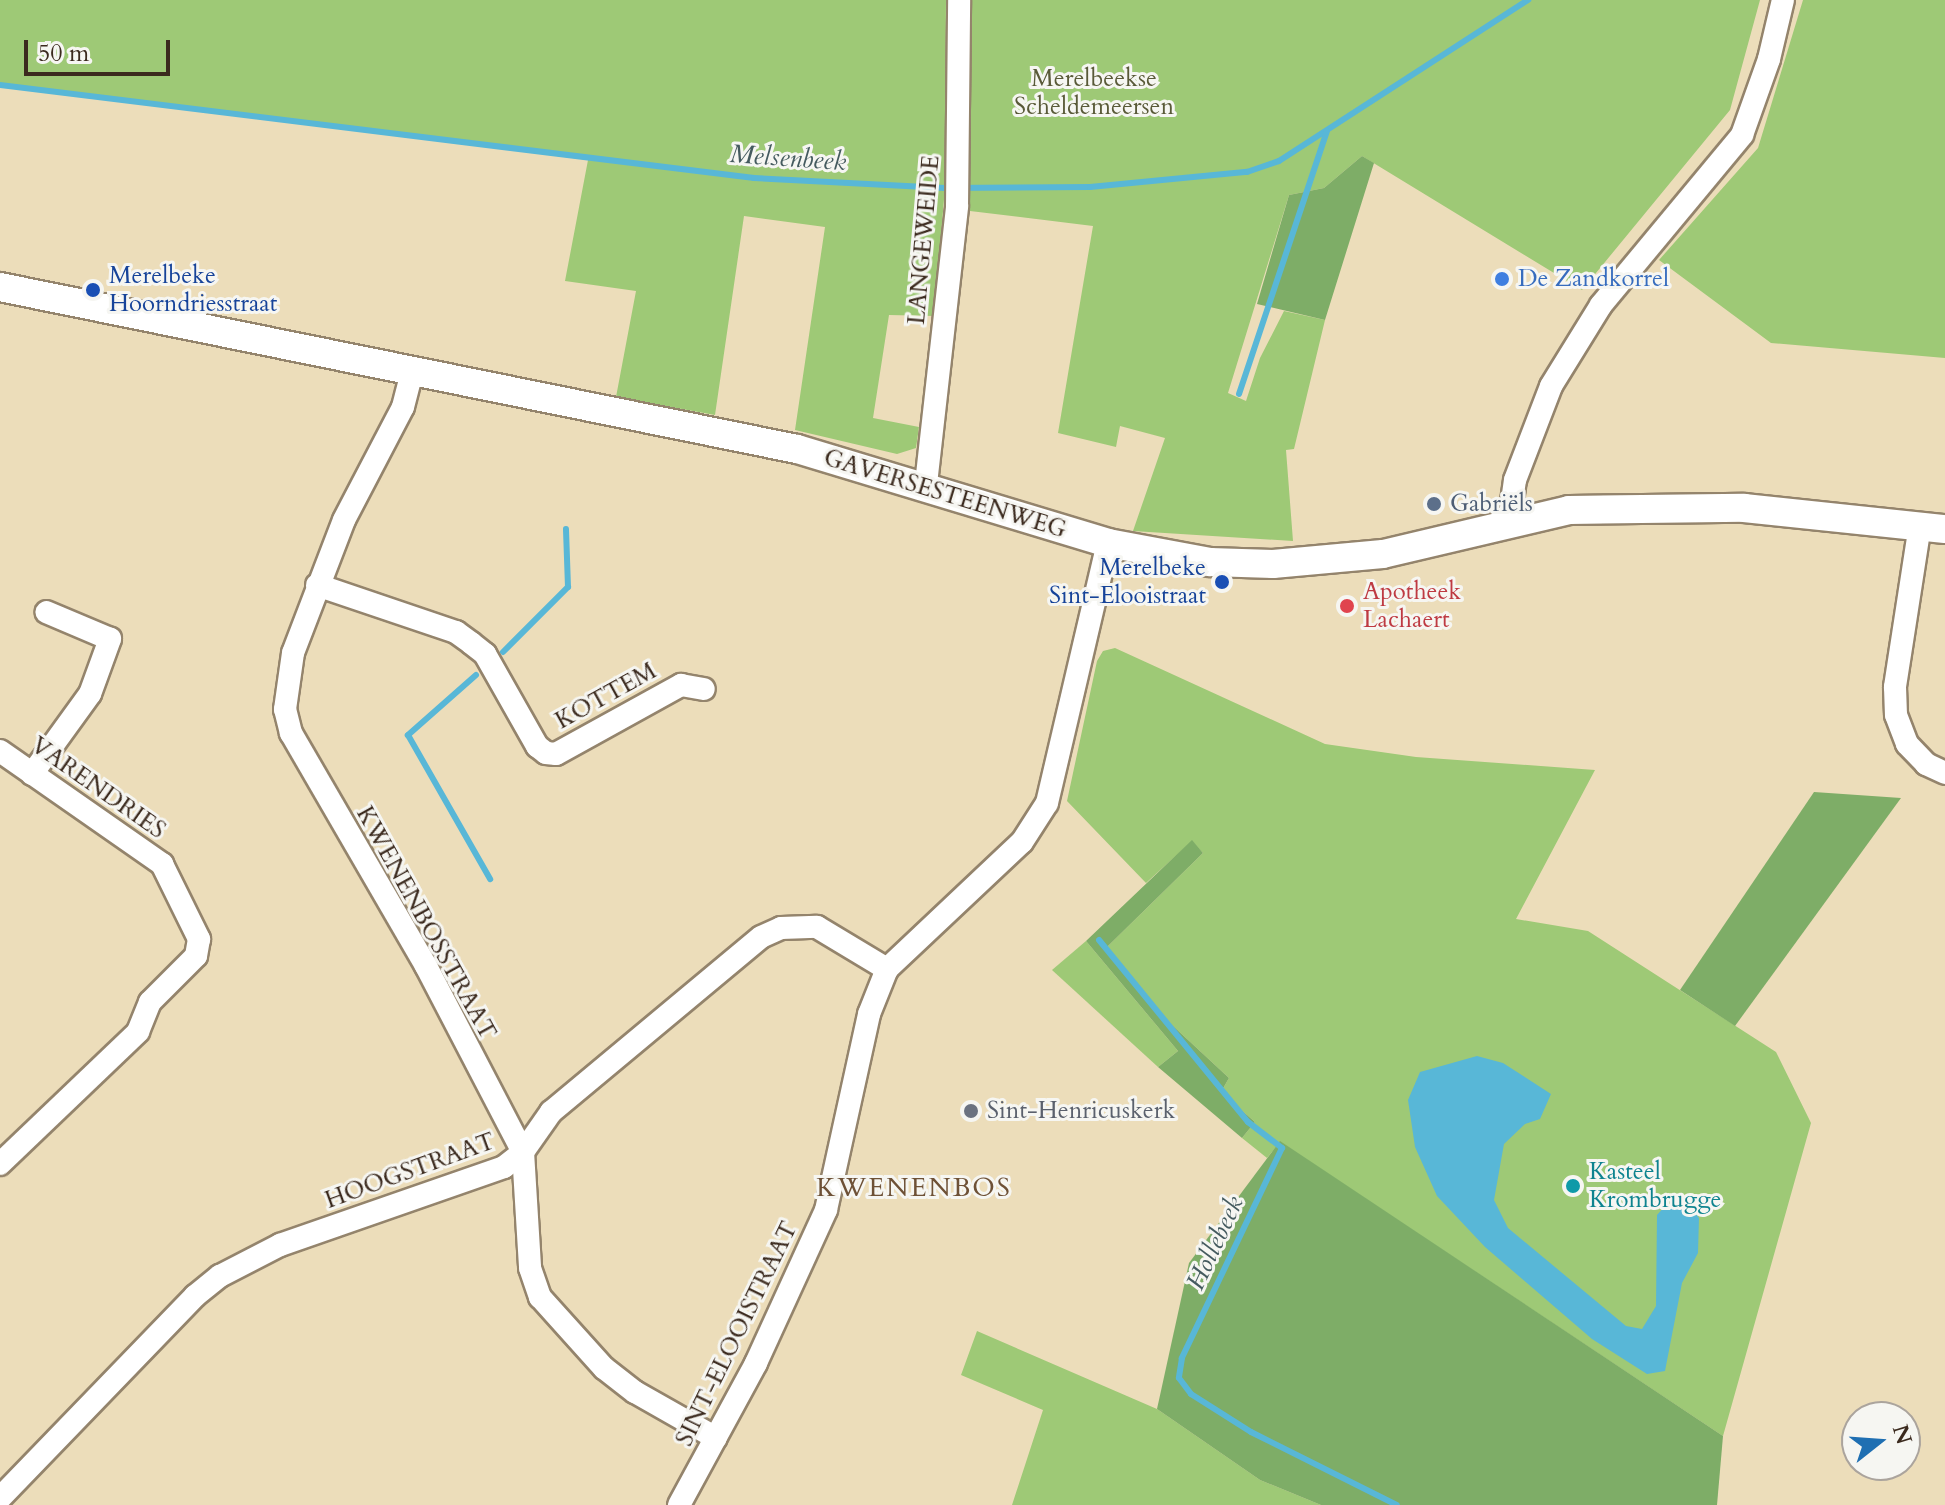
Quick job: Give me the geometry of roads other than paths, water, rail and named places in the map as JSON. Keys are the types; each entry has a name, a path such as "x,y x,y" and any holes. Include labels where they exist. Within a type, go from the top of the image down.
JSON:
{"street":[{"name":"LANGEWEIDE","path":"926,484 957,200 959,0"},
{"path":"1509,523 1515,480 1551,386 1601,305 1742,135 1769,59 1783,0"},
{"name":"GAVERSESTEENWEG","path":"0,287 413,368 797,449 926,484 1108,543 1210,562 1273,564 1383,554 1569,510 1640,507 1799,512 1932,527"},
{"name":"KWENENBOSSTRAAT","path":"413,368 403,407 317,585 287,678 285,709 291,733 426,966 523,1152 530,1268 551,1315 635,1392 716,1438"},
{"path":"1932,527 1895,687 1896,715 1907,744 1926,764 1945,773"},
{"name":"SINT-ELOOISTRAAT","path":"679,1505 716,1438 826,1210 869,1014 887,969 1036,825 1056,783 1108,543"},
{"name":"KOTTEM","path":"317,585 456,632 471,643 485,654 537,746 546,753 556,754 681,685 704,689"},
{"path":"32,774 90,694 110,639 46,612"},
{"name":"VARENDRIES","path":"0,751 162,864 199,939 196,956 150,1002 138,1032 0,1164"},
{"name":"HOOGSTRAAT","path":"1,1497 195,1296 220,1276 280,1245 504,1167 523,1152 551,1112 761,937 781,928 817,927 887,969"}],"water":[{"path":"1477,1056 1503,1063 1551,1094 1540,1119 1525,1124 1504,1144 1494,1200 1508,1228 1626,1326 1642,1329 1656,1306 1657,1215 1666,1205 1687,1202 1699,1218 1698,1253 1682,1283 1665,1371 1647,1374 1592,1339 1485,1247 1437,1196 1415,1147 1408,1100 1420,1072"}],"waterway":[{"name":"Melsenbeek","path":"0,85 754,178 945,188 1090,187 1247,172 1279,161 1528,0"},
{"path":"1239,394 1327,131"},
{"path":"503,652 568,587 566,529"},
{"path":"476,675 408,735 490,879"},
{"name":"Hollebeek","path":"1099,940 1248,1122 1282,1148 1182,1358 1179,1378 1191,1394 1251,1432 1397,1505"}],"place":[{"name":"De Zandkorrel","path":"1502,279"},
{"name":"Merelbeke Hoorndriesstraat","path":"93,290"},
{"name":"Gabriëls","path":"1434,504"},
{"name":"Merelbeke Sint-Elooistraat","path":"1222,582"},
{"name":"Apotheek Lachaert","path":"1347,606"},
{"name":"Sint-Henricuskerk","path":"971,1111"},
{"name":"Kasteel Krombrugge","path":"1573,1186"}],"district":[{"name":"KWENENBOS","path":"914,1188"}],"park label":[{"name":"Merelbeekse Scheldemeersen","path":"1094,93"}]}
